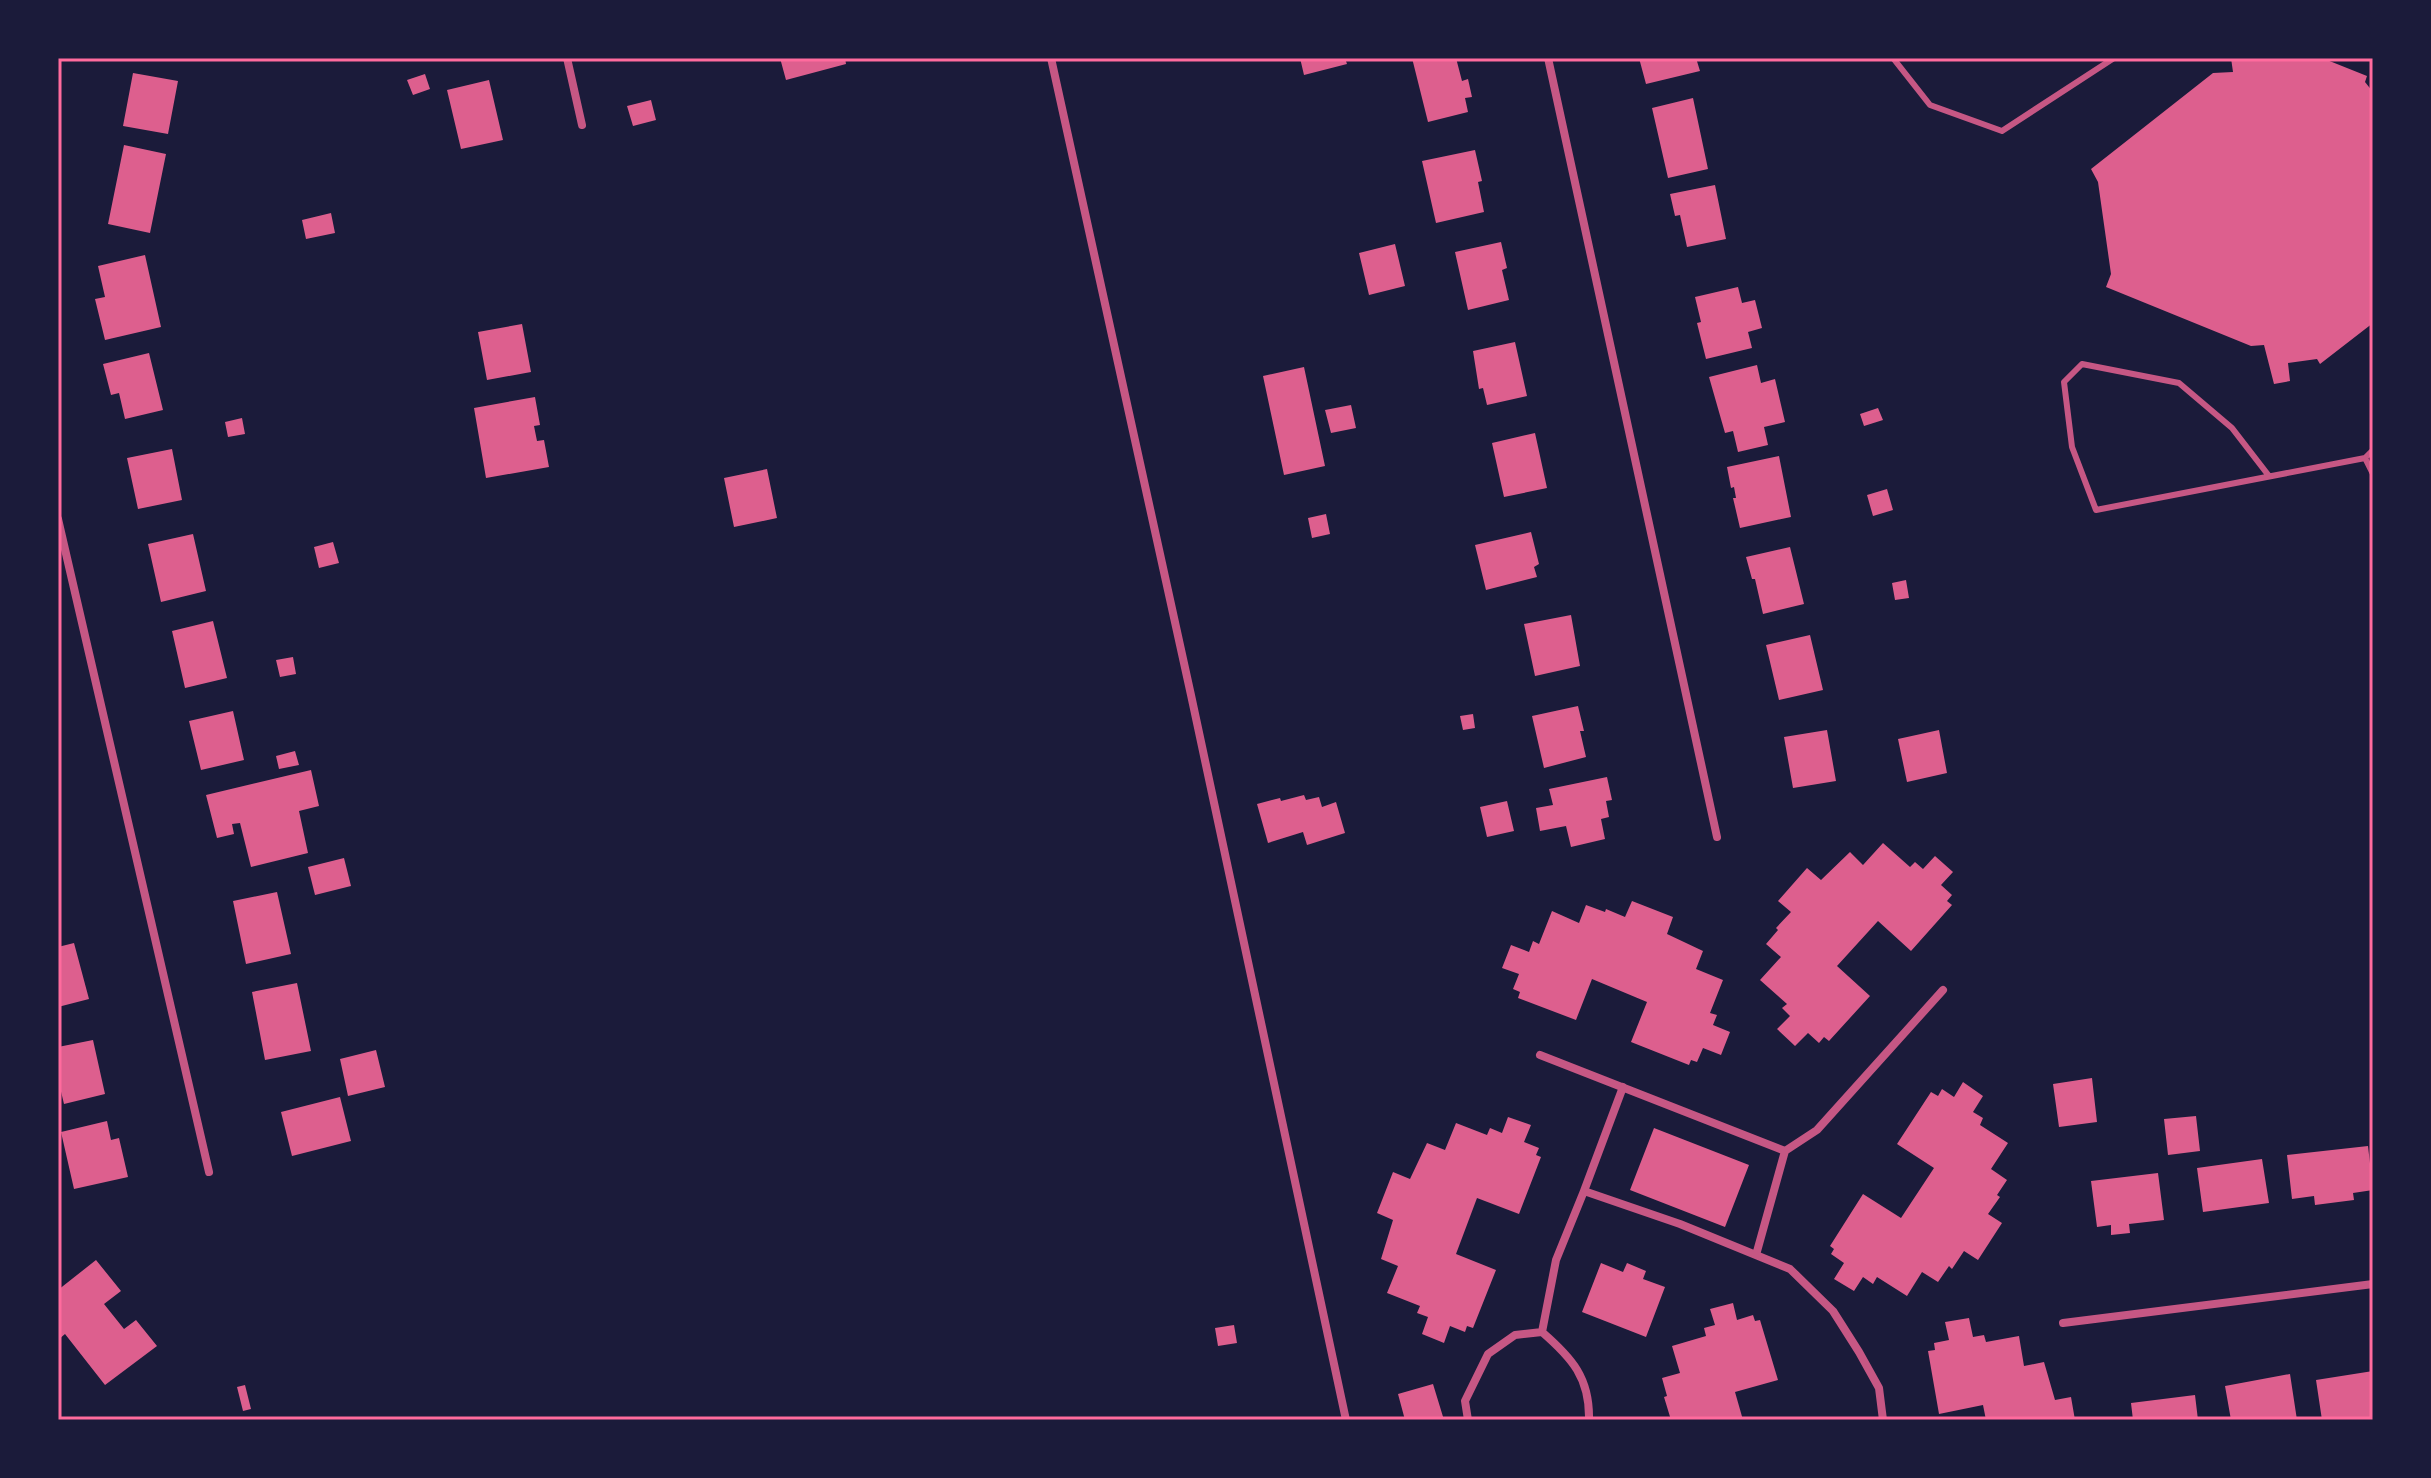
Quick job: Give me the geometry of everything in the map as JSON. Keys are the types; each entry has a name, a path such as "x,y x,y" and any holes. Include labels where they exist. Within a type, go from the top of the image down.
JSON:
{"street":[{"path":"567,58 582,125"},
{"path":"1051,58 1195,710 1346,1420"},
{"path":"1548,58 1717,837"},
{"path":"58,519 209,1172"},
{"path":"1756,1255 1785,1151 1817,1130 1943,990"},
{"path":"1540,1055 1785,1151"},
{"path":"1542,1332 1556,1260 1623,1087"},
{"path":"1584,1191 1680,1224 1790,1269 1833,1311 1879,1388 1883,1420"},
{"path":"2063,1323 2373,1284"},
{"path":"1468,1420 1465,1401 1488,1354 1515,1335 1542,1332 1569,1355 1590,1396 1589,1420"}],"lane":[{"path":"1893,58 1930,105 2002,131 2114,58"},
{"path":"2269,476 2232,428 2179,383 2082,364 2064,382 2072,447 2096,510 2365,458 2373,450"},
{"path":"2365,458 2373,474"}],"building":[{"path":"780,58 845,58 846,64 786,80"},
{"path":"1300,58 1345,58 1347,64 1304,75"},
{"path":"1412,58 1456,58 1462,81 1468,79 1472,97 1465,98 1468,112 1428,122"},
{"path":"1639,58 1696,58 1700,71 1646,84"},
{"path":"2231,58 2322,58 2367,76 2365,82 2373,92 2373,323 2320,364 2317,359 2288,363 2290,381 2274,384 2264,345 2251,346 2106,287 2111,274 2098,182 2091,169 2213,73 2233,72"},
{"path":"133,73 178,81 168,134 123,126"},
{"path":"425,74 430,89 413,95 407,80"},
{"path":"489,80 503,140 461,149 447,90"},
{"path":"1693,98 1708,169 1668,178 1652,108"},
{"path":"651,100 656,120 633,126 627,106"},
{"path":"124,145 166,154 150,233 108,224"},
{"path":"1475,150 1482,181 1478,182 1484,212 1436,223 1422,161"},
{"path":"1715,185 1726,239 1687,247 1680,215 1675,216 1670,194"},
{"path":"331,213 335,233 306,239 302,220"},
{"path":"1501,242 1507,268 1502,270 1509,300 1468,310 1455,252"},
{"path":"1395,244 1405,286 1369,295 1359,253"},
{"path":"145,255 161,327 105,340 95,299 105,297 98,266"},
{"path":"1738,287 1742,303 1755,300 1762,328 1748,332 1752,348 1706,359 1697,323 1701,322 1695,297"},
{"path":"522,324 531,372 487,380 478,332"},
{"path":"1515,342 1527,396 1487,405 1483,388 1479,389 1473,351"},
{"path":"149,353 163,410 125,419 119,393 111,395 103,364"},
{"path":"1757,365 1761,383 1775,379 1785,422 1764,427 1768,445 1738,452 1733,431 1725,433 1709,377"},
{"path":"1304,367 1325,466 1284,475 1263,376"},
{"path":"535,397 540,425 534,426 537,441 544,440 549,467 486,478 474,408"},
{"path":"1351,405 1356,428 1331,433 1325,410"},
{"path":"1878,408 1883,420 1864,426 1860,414"},
{"path":"242,418 245,434 228,437 225,422"},
{"path":"1535,433 1547,488 1504,497 1492,443"},
{"path":"172,449 182,500 138,509 127,458"},
{"path":"1779,456 1791,517 1740,528 1733,498 1736,498 1734,487 1731,488 1727,467"},
{"path":"767,469 777,518 734,527 724,478"},
{"path":"1887,489 1893,510 1873,516 1867,495"},
{"path":"1326,514 1330,534 1312,538 1308,518"},
{"path":"1531,532 1539,564 1534,567 1537,577 1486,590 1475,545"},
{"path":"193,534 206,591 161,602 148,544"},
{"path":"333,542 339,563 319,568 314,547"},
{"path":"1790,547 1804,604 1763,614 1746,557"},
{"path":"1906,580 1909,598 1895,600 1892,583"},
{"path":"1571,615 1580,666 1535,676 1524,624"},
{"path":"213,621 227,678 185,688 172,631"},
{"path":"1810,635 1823,690 1779,700 1766,645"},
{"path":"293,657 296,674 280,677 276,660"},
{"path":"1578,706 1586,757 1544,768 1532,716"},
{"path":"233,711 244,760 201,770 189,721"},
{"path":"1473,714 1475,728 1463,730 1460,716"},
{"path":"1827,730 1836,781 1793,788 1784,737"},
{"path":"1939,730 1947,773 1907,782 1898,739"},
{"path":"295,751 299,765 279,769 276,756"},
{"path":"311,770 319,806 299,811 308,853 251,867 240,823 232,824 234,834 217,838 206,795"},
{"path":"1607,777 1612,800 1606,801 1609,817 1601,819 1605,839 1571,847 1566,826 1540,831 1536,808 1553,805 1549,789"},
{"path":"1304,795 1306,800 1319,797 1322,807 1336,802 1345,833 1307,845 1303,832 1268,843 1257,804"},
{"path":"1507,801 1514,831 1487,837 1480,807"},
{"path":"1883,843 1910,867 1915,862 1923,869 1935,856 1953,872 1941,885 1952,895 1947,901 1952,905 1911,951 1878,921 1837,966 1870,996 1829,1041 1824,1037 1819,1043 1808,1033 1795,1046 1777,1029 1790,1016 1782,1008 1787,1004 1760,980 1781,957 1766,944 1791,912 1778,901 1807,868 1821,880 1850,852 1863,865"},
{"path":"344,858 351,886 315,895 308,867"},
{"path":"277,892 291,954 246,964 233,901"},
{"path":"1632,901 1673,917 1667,934 1703,951 1696,969 1723,980 1710,1013 1717,1015 1713,1025 1730,1032 1721,1055 1703,1048 1697,1062 1691,1060 1689,1065 1631,1042 1647,1002 1592,979 1576,1020 1518,998 1520,992 1513,989 1519,974 1502,968 1511,945 1529,952 1533,941 1539,944 1552,911 1579,923 1586,905 1625,917"},
{"path":"74,943 89,999 58,1007 58,947"},
{"path":"297,983 311,1051 265,1060 252,992"},
{"path":"93,1040 105,1094 64,1104 58,1079 58,1047"},
{"path":"376,1050 385,1087 348,1096 340,1059"},
{"path":"2092,1078 2097,1122 2059,1127 2053,1084"},
{"path":"1963,1082 1983,1096 1973,1112 1983,1118 1980,1125 2008,1143 1991,1169 2007,1180 1988,1214 2002,1223 1978,1260 1964,1251 1938,1282 1922,1272 1907,1296 1877,1277 1873,1284 1863,1277 1854,1291 1834,1279 1844,1263 1831,1254 1834,1249 1830,1246 1863,1194 1901,1218 1934,1168 1897,1144 1931,1092 1938,1096 1942,1089 1954,1097"},
{"path":"340,1097 351,1141 292,1156 281,1112"},
{"path":"2196,1116 2200,1151 2168,1155 2164,1119"},
{"path":"1508,1117 1531,1125 1524,1142 1539,1148 1536,1155 1541,1157 1519,1214 1477,1198 1456,1254 1496,1270 1473,1328 1467,1326 1465,1332 1450,1326 1444,1343 1422,1334 1428,1317 1417,1313 1420,1306 1387,1293 1398,1266 1381,1259 1393,1220 1377,1213 1393,1172 1410,1179 1427,1143 1445,1150 1456,1123 1487,1135 1490,1128 1502,1133"},
{"path":"107,1121 111,1140 119,1138 128,1177 74,1189 61,1132"},
{"path":"1654,1128 1749,1165 1725,1227 1630,1190"},
{"path":"2368,1146 2373,1190 2353,1193 2354,1200 2315,1205 2314,1196 2292,1199 2287,1155"},
{"path":"2262,1159 2269,1203 2203,1212 2197,1168"},
{"path":"2158,1173 2164,1220 2129,1224 2130,1233 2111,1235 2111,1225 2097,1227 2091,1181"},
{"path":"96,1260 121,1291 104,1304 124,1329 136,1320 157,1346 105,1385 65,1334 58,1340 58,1290"},
{"path":"1601,1263 1623,1272 1627,1263 1646,1271 1643,1279 1665,1287 1646,1337 1582,1312"},
{"path":"1733,1303 1737,1320 1753,1315 1755,1321 1760,1320 1778,1380 1735,1392 1743,1420 1671,1420 1662,1378 1680,1373 1672,1346 1706,1336 1704,1328 1715,1325 1710,1309"},
{"path":"1969,1318 1973,1337 1984,1335 1986,1342 2019,1336 2024,1366 2044,1362 2055,1400 2071,1397 2075,1420 1986,1420 1983,1405 1939,1414 1928,1351 1935,1350 1934,1343 1949,1340 1945,1322"},
{"path":"1234,1325 1237,1343 1218,1346 1215,1328"},
{"path":"2373,1371 2373,1420 2322,1420 2316,1380"},
{"path":"2290,1374 2297,1420 2231,1420 2225,1386"},
{"path":"1433,1384 1444,1420 1405,1420 1398,1394"},
{"path":"245,1385 251,1409 243,1411 237,1387"},
{"path":"2195,1395 2198,1420 2133,1420 2131,1403"}]}
